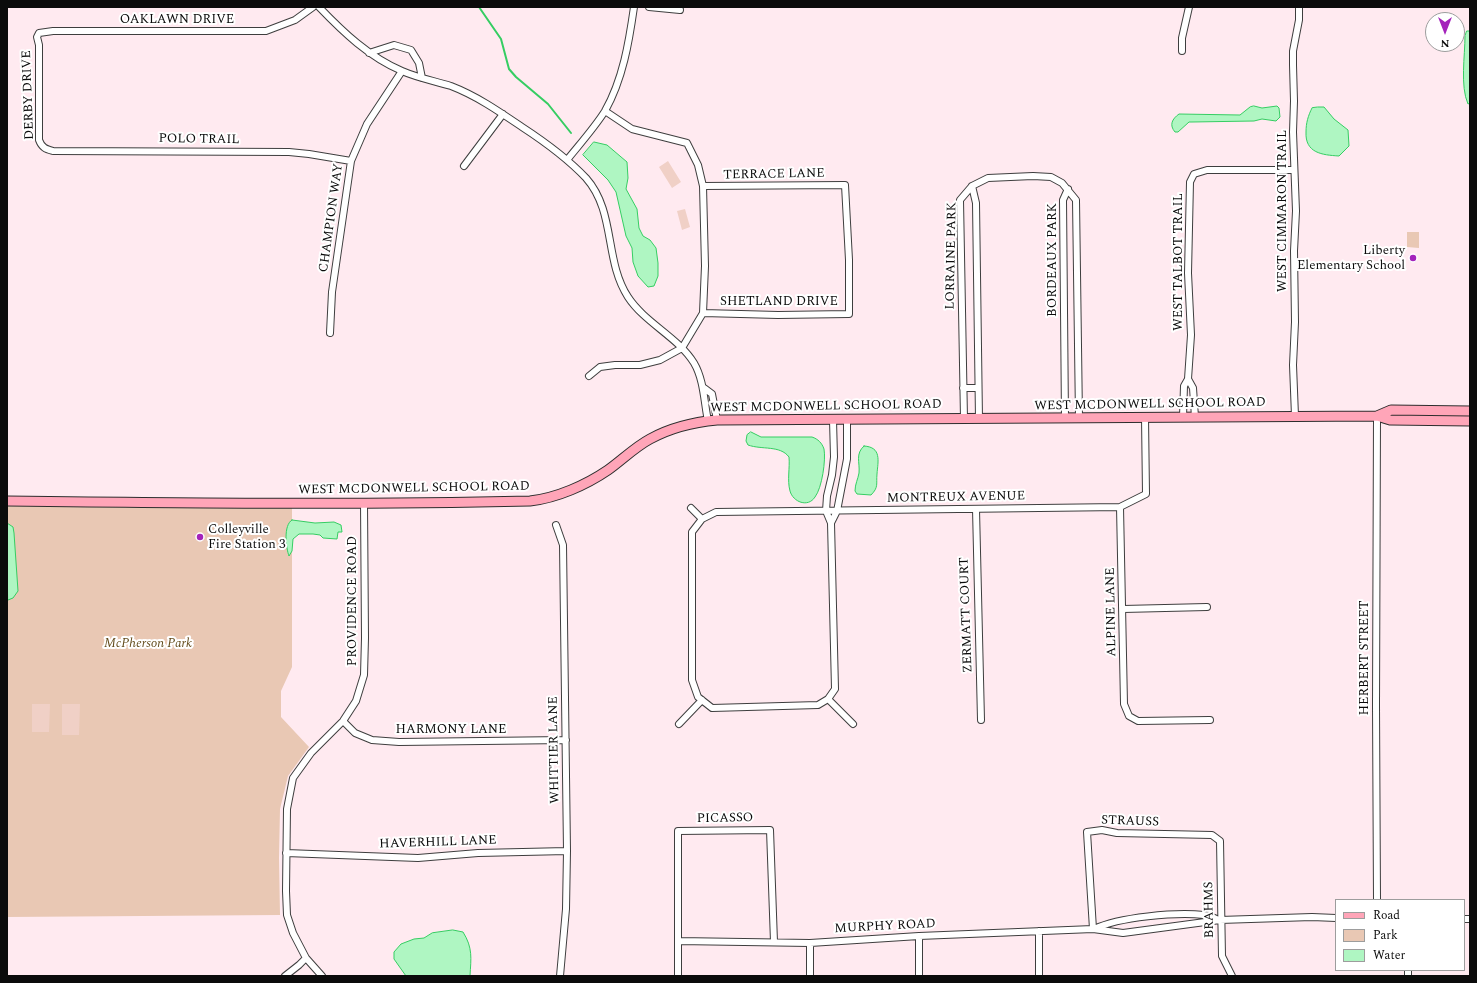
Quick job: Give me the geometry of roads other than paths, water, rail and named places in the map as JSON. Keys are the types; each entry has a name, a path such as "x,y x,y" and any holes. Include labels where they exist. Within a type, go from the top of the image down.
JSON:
{"main road":[{"name":"WEST MCDONWELL SCHOOL ROAD","path":"1377,416 1391,410 1470,411"},
{"name":"WEST MCDONWELL SCHOOL ROAD","path":"7,501 270,504 434,503 542,500 583,484 598,476 650,439 683,426 717,420 1377,416 1390,420 1470,421"}],"street":[{"name":"OAKLAWN DRIVE","path":"37,37 39,32 53,31 266,31 295,20 313,7"},
{"path":"319,7 341,30 369,53 402,71 452,86 479,100 503,114 550,146 586,179 602,204 617,273 628,298 643,315 682,348 694,363 704,388 703,396 708,421"},
{"path":"567,160 605,111 622,69 634,7"},
{"path":"649,7 680,10"},
{"path":"1182,51 1182,38 1188,7"},
{"name":"WEST CIMMARON TRAIL","path":"1295,416 1293,365 1295,322 1294,251 1296,211 1293,132 1293,51 1299,20 1299,7"},
{"name":"DERBY DRIVE","path":"37,37 39,45 39,140 42,146 46,149"},
{"path":"369,53 394,45 411,50 419,63 422,78"},
{"name":"CHAMPION WAY","path":"330,333 332,292 350,161 367,124 402,71"},
{"path":"589,376 600,367 615,365 640,365 660,360 682,348 702,313 706,266 706,238 702,186 698,165 687,143 632,129 605,111"},
{"path":"464,166 503,114"},
{"name":"POLO TRAIL","path":"46,149 53,151 289,152 350,161"},
{"name":"WEST TALBOT TRAIL","path":"1183,417 1184,386 1188,379 1190,335 1188,273 1190,182 1194,174 1207,170 1294,170"},
{"path":"972,186 988,178 1033,176 1051,177 1062,183 1068,189"},
{"name":"TERRACE LANE","path":"702,186 845,185 849,260"},
{"name":"LORRAINE PARK","path":"964,419 960,200 972,186"},
{"name":"LORRAINE PARK","path":"972,186 976,203 979,419"},
{"name":"BORDEAUX PARK","path":"1065,419 1063,200 1068,189 1076,200 1079,418"},
{"name":"SHETLAND DRIVE","path":"702,313 785,315 849,314 849,260"},
{"name":"WEST TALBOT TRAIL","path":"1188,379 1193,388 1195,417"},
{"path":"1065,385 1078,385"},
{"path":"704,388 712,394 717,420"},
{"path":"963,388 978,388"},
{"name":"HERBERT STREET","path":"1377,416 1377,899"},
{"name":"MONTREUX AVENUE","path":"702,518 716,512 1120,507 1146,494 1145,418"},
{"path":"691,508 702,518 692,532 692,680 698,697 712,708 818,706 828,699 835,689 831,523 826,511 827,496 832,475 834,457 833,420"},
{"path":"831,523 837,511 847,459 847,420"},
{"name":"PROVIDENCE ROAD","path":"322,976 306,958 293,933 287,915 287,809 293,778 311,753 342,721 356,700 364,674 364,503"},
{"name":"ALPINE LANE","path":"1120,507 1124,704 1129,716 1138,721 1210,720"},
{"name":"ZERMATT COURT","path":"976,509 981,720"},
{"name":"WHITTIER LANE","path":"556,525 563,544 567,851 566,909 560,976"},
{"path":"1123,609 1207,607"},
{"path":"828,699 853,724"},
{"path":"679,724 702,700"},
{"name":"HARMONY LANE","path":"342,721 355,733 372,740 399,742 566,740"},
{"name":"PICASSO","path":"678,941 678,831 770,830 774,942"},
{"name":"STRAUSS","path":"1093,930 1087,832 1102,830 1117,833 1212,835 1220,841"},
{"name":"BRAHMS","path":"1220,841 1220,920 1222,956 1232,976"},
{"name":"HAVERHILL LANE","path":"286,853 418,858 478,853 567,851"},
{"name":"MURPHY ROAD","path":"1093,930 1104,924 1164,915 1206,915 1220,920"},
{"name":"MURPHY ROAD","path":"678,941 810,943 920,936 1039,931 1093,930 1123,933 1220,920 1312,917 1335,918"},
{"path":"1039,931 1039,976"},
{"path":"920,936 920,976"},
{"path":"678,941 678,976"},
{"path":"810,943 810,976"},
{"path":"285,976 306,958"}],"water":[{"path":"1467,31 1470,31 1470,103 1468,104 1464,89 1465,36"},
{"path":"1254,106 1262,108 1277,106 1279,108 1280,117 1276,121 1262,119 1254,121 1189,122 1178,132 1175,132 1172,127 1173,120 1179,114 1240,115 1250,107"},
{"path":"1324,107 1334,119 1348,130 1349,146 1339,156 1321,154 1312,149 1308,144 1306,139 1306,126 1309,114 1312,108"},
{"path":"594,142 607,145 627,162 628,178 626,189 637,209 639,228 643,236 650,240 656,248 658,276 654,286 648,287 638,276 633,262 632,248 626,236 616,192 608,180 583,155"},
{"path":"751,432 761,437 812,437 820,442 824,449 824,467 820,487 812,500 805,503 797,501 794,498 789,487 789,457 785,453 776,449 748,445 746,441 747,435"},
{"path":"864,446 874,449 878,456 877,485 871,495 857,494 855,491 859,473 859,455"},
{"path":"292,520 315,523 334,522 341,525 342,532 338,532 337,539 323,538 320,535 313,534 299,534 293,539 292,551 289,556 286,542 286,531"},
{"path":"7,523 13,527 14,533 18,591 13,598 8,600"},
{"path":"453,930 463,932 470,948 470,976 406,976 394,959 394,952 401,944 414,939 424,938 432,933"}],"waterway":[{"path":"479,7 501,39 509,69 516,77 548,104 571,133"}],"place":[{"name":"Liberty Elementary School","path":"1413,258"},
{"name":"Colleyville Fire Station 3","path":"200,537"}],"park label":[{"name":"McPherson Park","path":"148,644"}]}
